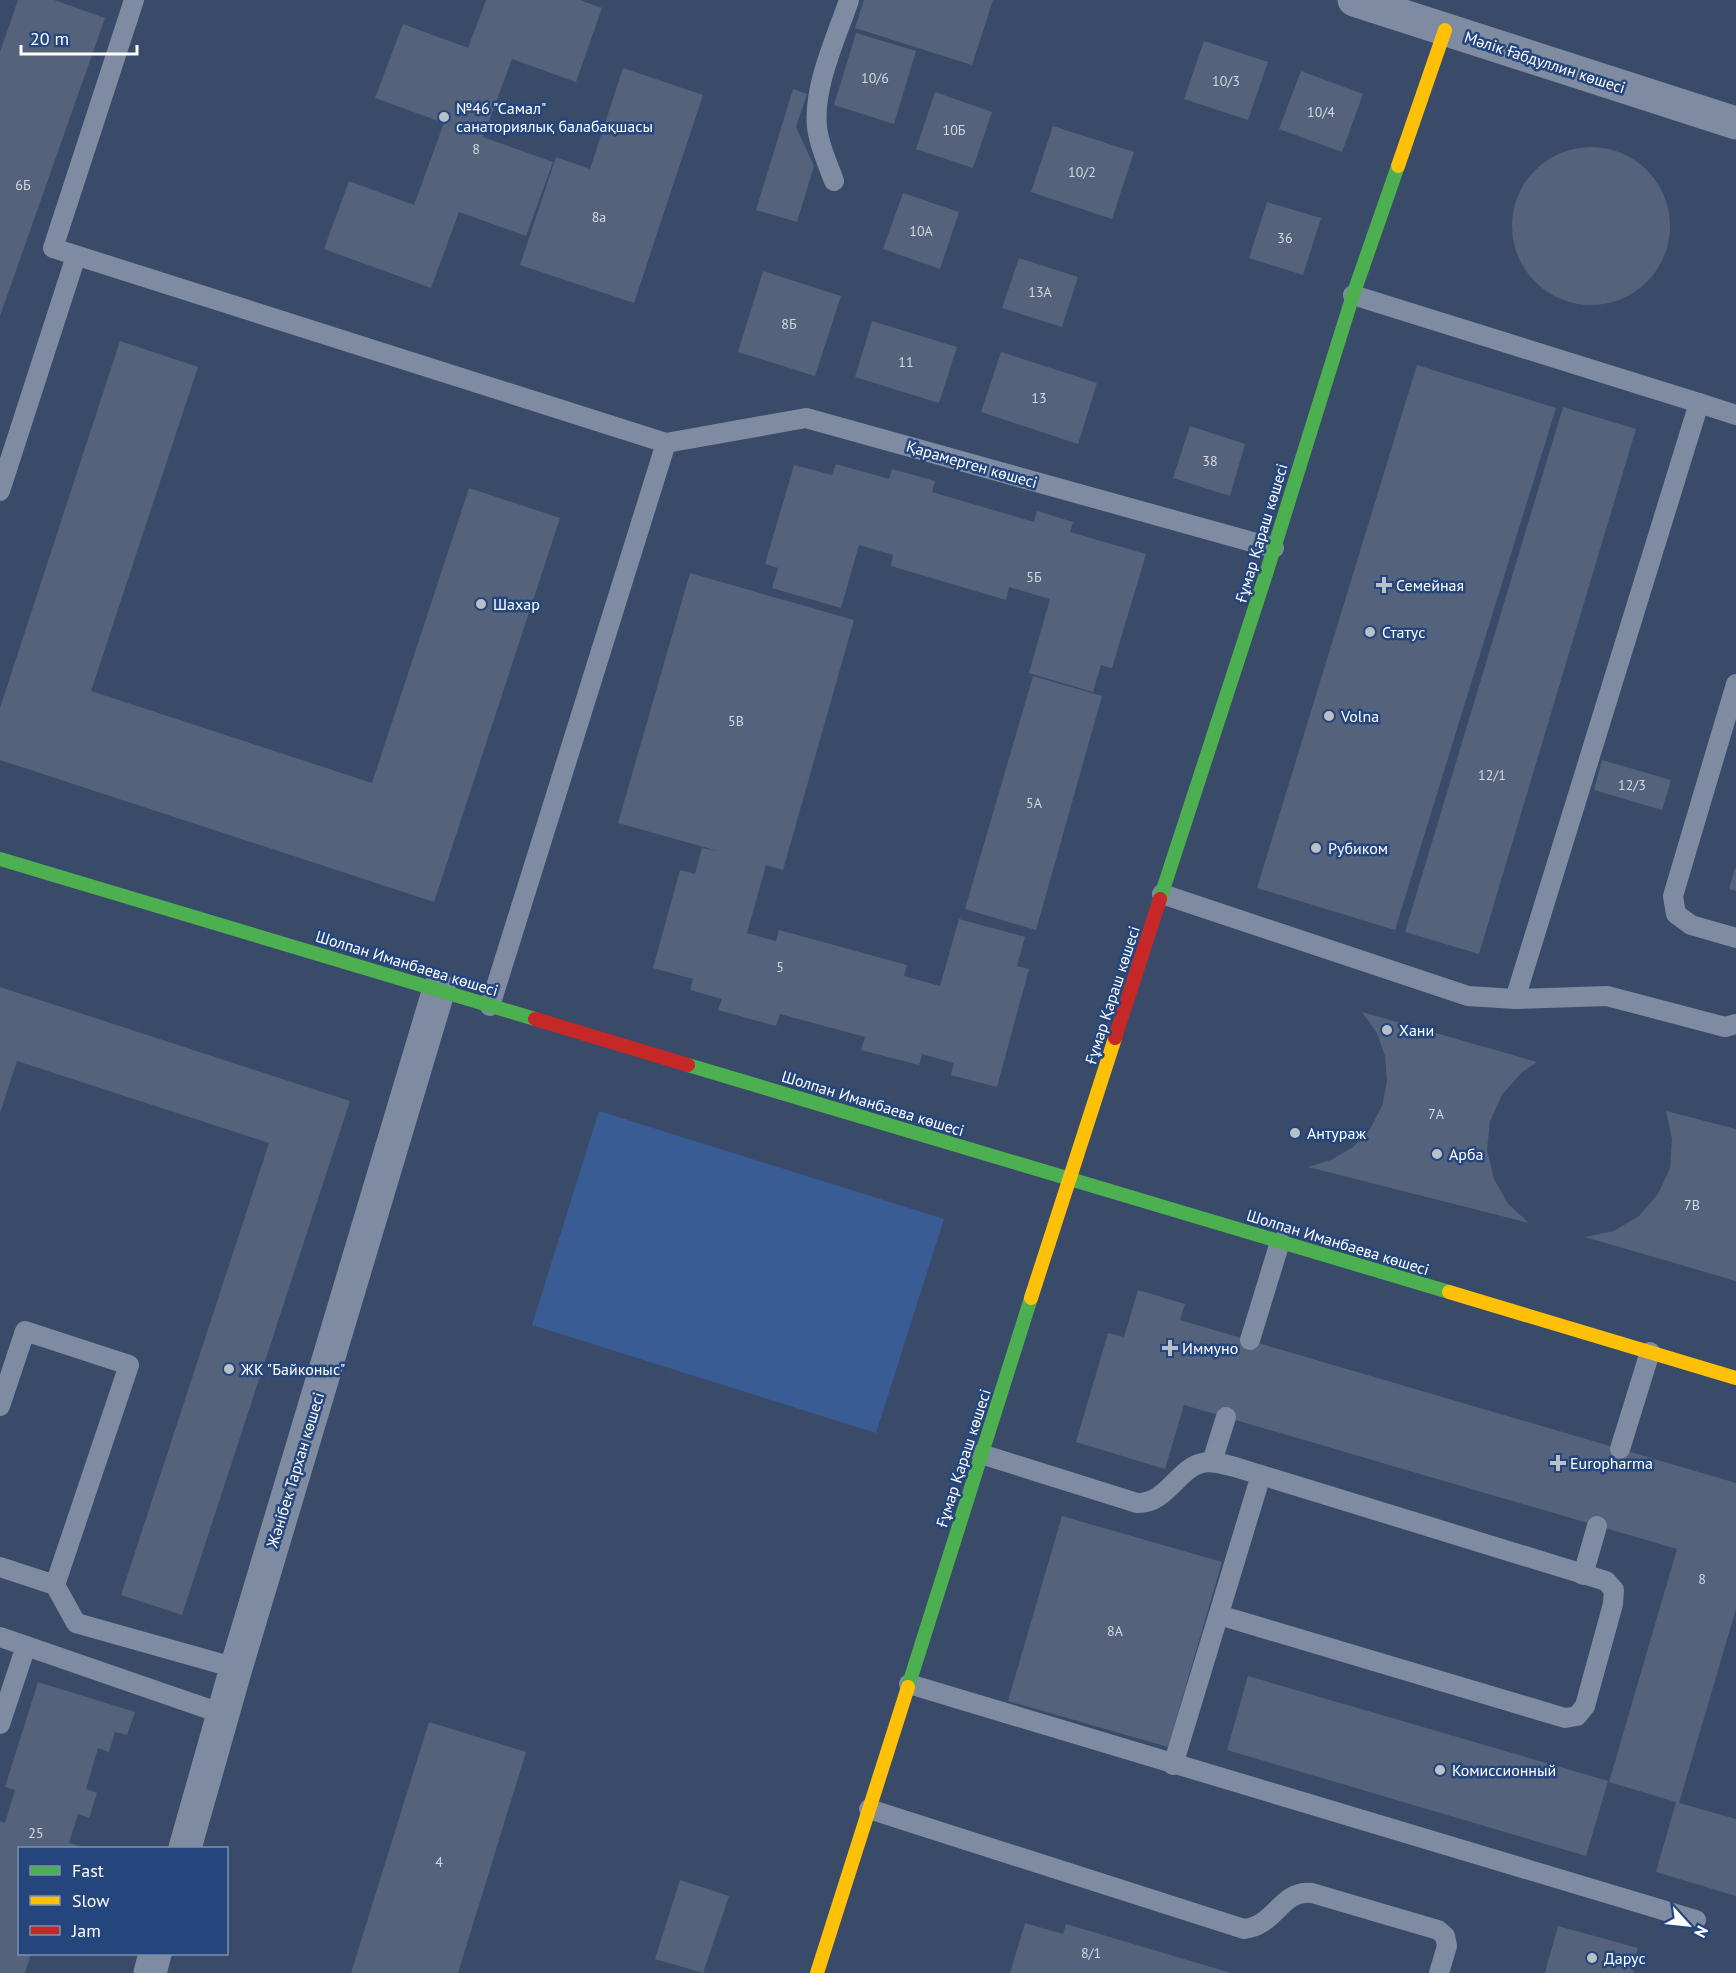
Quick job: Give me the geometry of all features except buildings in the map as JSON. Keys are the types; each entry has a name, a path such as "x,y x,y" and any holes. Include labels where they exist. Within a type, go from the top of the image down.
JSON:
{"street":[{"name":"Мәлік Ғабдуллин көшесі","path":"1354,0 1736,123"},
{"name":"Ғұмар Қараш көшесі","path":"817,1973 1353,295 1445,30"},
{"name":"Шолпан Иманбаева көшесі","path":"0,861 439,989 1736,1378"},
{"name":"Жәнібек Тархан көшесі","path":"185,1847 439,989"},
{"path":"150,1973 154,1955"}],"lane":[{"path":"134,0 53,248 666,443 490,1006"},
{"path":"834,181 817,129 816,111 819,92 849,0"},
{"path":"0,491 76,256"},
{"path":"1353,295 1736,415"},
{"path":"1515,999 1699,403"},
{"name":"Қарамерген көшесі","path":"666,443 806,418 1274,548"},
{"path":"1736,684 1673,896 1676,914 1690,925 1736,938"},
{"path":"1162,894 1468,996 1515,999 1607,996 1725,1027 1736,1024"},
{"path":"1250,1340 1280,1242"},
{"path":"0,1406 25,1331 129,1365 55,1585"},
{"path":"1620,1449 1650,1352"},
{"path":"1212,1462 1226,1417"},
{"path":"981,1454 1137,1503 1147,1504 1193,1467 1201,1462 1212,1462 1606,1581 1614,1590 1613,1604 1585,1706 1577,1716 1565,1718 1219,1615"},
{"path":"1173,1765 1261,1475"},
{"path":"1583,1575 1597,1526"},
{"path":"0,1567 55,1585 76,1623 237,1668"},
{"path":"0,1637 223,1714"},
{"path":"0,1724 26,1646"},
{"path":"909,1684 1696,1920"},
{"path":"869,1809 1244,1929 1256,1928 1292,1896 1302,1892 1403,1920 1437,1930 1445,1936 1447,1946 1439,1973"}],"shaded area":[{"path":"599,1111 944,1219 876,1433 532,1325"}],"traffic: fast":[{"path":"1160,899 1266,574 1353,295 1398,166"},
{"path":"0,859 535,1019"},
{"path":"688,1065 1449,1292"},
{"path":"908,1687 1031,1298"}],"traffic: slow":[{"path":"1398,166 1445,30"},
{"path":"1031,1298 1115,1038"},
{"path":"1449,1292 1736,1378"},
{"path":"817,1973 908,1687"}],"traffic: jam":[{"path":"1115,1038 1160,899"},
{"path":"535,1019 688,1065"}],"place":[{"name":"№46 \"Самал\" санаториялық балабақшасы","path":"444,117"},
{"name":"Семейная","path":"1384,585"},
{"name":"Шахар","path":"481,604"},
{"name":"Статус","path":"1370,632"},
{"name":"Volna","path":"1329,716"},
{"name":"Рубиком","path":"1316,848"},
{"name":"Хани","path":"1387,1030"},
{"name":"Антураж","path":"1295,1133"},
{"name":"Арба","path":"1437,1154"},
{"name":"Иммуно","path":"1170,1348"},
{"name":"ЖК \"Байконыс\"","path":"229,1369"},
{"name":"Europharma","path":"1558,1463"},
{"name":"Комиссионный","path":"1440,1770"},
{"name":"Дарус","path":"1592,1958"}]}
